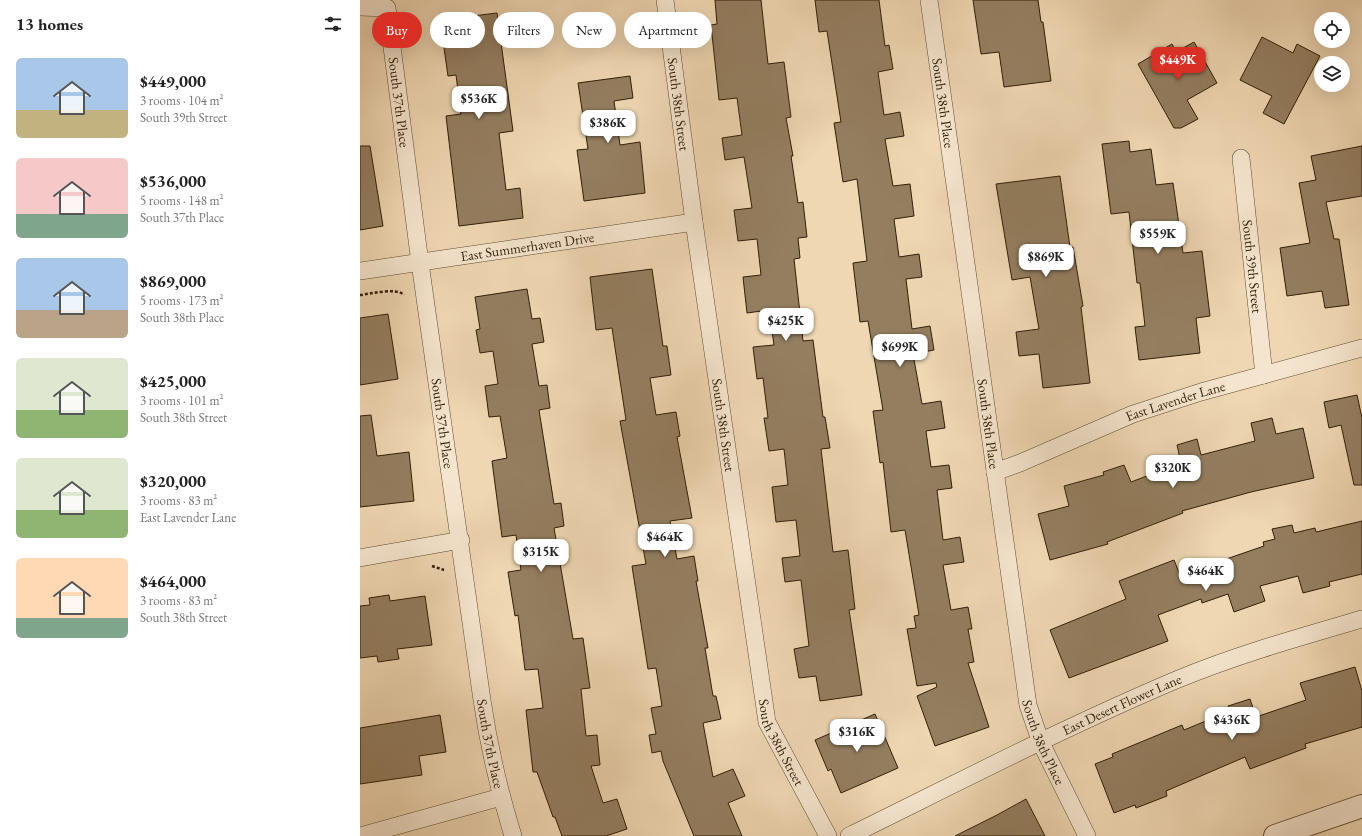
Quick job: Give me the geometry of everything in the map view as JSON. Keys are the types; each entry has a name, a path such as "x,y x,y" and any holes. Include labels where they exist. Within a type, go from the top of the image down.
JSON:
{"street":[{"name":"South 38th Street","path":"665,0 694,222 767,722 828,836"},
{"name":"South 38th Place","path":"929,0 1028,705 1041,743 1087,836"},
{"name":"South 37th Place","path":"360,7 387,8 420,263 461,540 487,735 501,797 514,836"},
{"name":"South 39th Street","path":"1241,158 1264,375"},
{"name":"East Summerhaven Drive","path":"360,271 694,222"},
{"name":"East Lavender Lane","path":"995,472 1020,463 1133,414 1202,392 1362,348"},
{"path":"360,558 461,540"},
{"name":"East Desert Flower Lane","path":"849,836 1083,722 1177,679 1287,640 1362,619"},
{"path":"360,836 501,797"},
{"path":"1275,836 1362,806"}],"path":[{"path":"360,296 392,291 402,292 409,300"},
{"path":"428,566 433,566 446,571"}],"building":[{"path":"715,0 761,0 768,64 784,62 791,117 786,118 793,156 791,156 798,203 803,202 807,237 798,238 800,258 794,259 803,341 813,340 823,417 825,417 830,448 821,449 833,552 848,550 855,609 849,610 862,695 820,701 816,676 799,678 794,649 809,646 801,580 785,582 782,558 800,556 796,520 776,522 772,487 788,485 784,449 769,451 764,418 768,418 763,378 757,379 753,347 774,345 769,310 747,313 743,277 761,275 757,239 738,241 734,210 752,208 744,157 725,160 722,138 742,135 737,98 719,100 712,34 712,25 717,24"},
{"path":"815,0 879,0 885,46 889,45 893,69 878,72 884,115 900,112 904,136 885,139 893,186 910,184 914,216 894,219 899,257 919,254 922,277 906,279 912,329 930,326 934,350 913,354 922,404 941,401 945,428 926,431 931,467 949,465 952,488 937,490 943,540 960,537 964,562 943,565 951,610 968,607 972,629 968,629 974,662 968,663 989,727 935,746 917,696 937,687 936,683 917,686 907,629 916,628 914,616 919,615 905,530 891,532 883,462 880,463 873,411 883,410 868,321 860,322 853,263 867,261 857,179 843,182 834,123 841,122 827,31 819,32"},
{"path":"973,0 1038,0 1041,22 1043,22 1051,81 1004,87 999,52 981,54"},
{"path":"493,13 493,48 502,48 513,131 499,133 506,190 520,188 523,218 459,226 446,116 461,114 456,75 448,76 444,48 485,48 485,14"},
{"path":"1262,37 1293,53 1297,44 1320,56 1314,56 1314,67 1284,124 1263,113 1272,96 1240,80"},
{"path":"1194,42 1217,83 1187,100 1198,119 1181,128 1174,128 1138,64 1172,44 1176,52"},
{"path":"630,76 633,98 614,101 620,145 640,142 645,193 584,201 577,150 588,149 578,83"},
{"path":"1129,141 1130,152 1151,149 1156,185 1173,183 1183,253 1202,251 1210,316 1196,318 1200,353 1139,360 1135,327 1145,326 1140,283 1137,283 1129,212 1111,214 1102,144"},
{"path":"360,146 370,146 383,226 360,230"},
{"path":"1362,146 1362,196 1326,202 1334,239 1339,239 1349,305 1325,308 1322,291 1287,296 1280,248 1310,243 1299,183 1316,180 1311,156"},
{"path":"1060,176 1070,247 1073,247 1083,306 1081,307 1090,383 1043,388 1039,354 1019,356 1016,332 1039,329 1030,277 1012,280 996,184"},
{"path":"652,269 663,346 667,346 671,375 650,378 656,415 676,412 680,436 677,437 692,518 670,521 677,559 694,556 698,581 696,581 708,648 705,648 713,696 716,696 721,719 703,723 713,777 733,769 745,796 728,803 742,836 694,836 663,761 661,751 652,753 649,735 656,734 651,708 662,706 656,668 648,669 632,566 646,564 620,421 626,420 612,328 596,330 590,277"},
{"path":"527,289 532,319 540,318 544,342 532,344 539,386 547,385 550,408 539,410 554,504 561,503 564,526 554,528 573,639 583,638 590,688 581,689 586,736 597,735 600,765 591,766 603,803 617,799 627,829 606,836 562,836 555,817 553,817 537,772 533,772 526,710 543,708 538,669 525,670 518,615 515,616 508,572 521,570 516,535 502,537 492,461 507,458 500,416 489,417 485,386 498,384 493,351 480,353 476,330 480,329 475,297"},
{"path":"388,314 398,379 360,385 360,318"},
{"path":"1357,395 1362,418 1362,485 1354,485 1341,425 1329,428 1324,402"},
{"path":"371,415 377,456 409,452 414,501 360,507 360,416"},
{"path":"1272,418 1276,434 1303,428 1314,478 1251,492 1182,511 1183,513 1107,542 1108,544 1050,560 1038,514 1069,506 1064,486 1104,475 1103,472 1124,465 1131,482 1181,463 1177,445 1197,439 1201,455 1255,441 1251,423"},
{"path":"1362,521 1362,574 1329,582 1330,586 1303,593 1298,576 1260,586 1265,601 1234,612 1228,594 1202,603 1201,599 1158,615 1168,641 1069,678 1050,630 1126,599 1119,581 1174,560 1180,575 1264,546 1263,542 1275,539 1272,529 1292,525 1294,533 1315,528 1316,532"},
{"path":"389,595 390,601 425,596 432,645 397,649 399,659 378,662 377,656 360,658 360,606 370,605 369,598"},
{"path":"1355,667 1362,691 1362,727 1305,744 1306,748 1250,769 1245,757 1166,791 1167,796 1136,808 1135,805 1114,813 1095,764 1113,757 1112,754 1182,725 1184,730 1230,711 1228,706 1250,699 1256,717 1306,700 1300,683"},
{"path":"875,714 898,768 841,793 831,769 828,771 815,740"},
{"path":"440,715 446,752 419,756 422,775 360,784 360,728"},
{"path":"1026,799 1045,836 955,836 997,815"}]}
